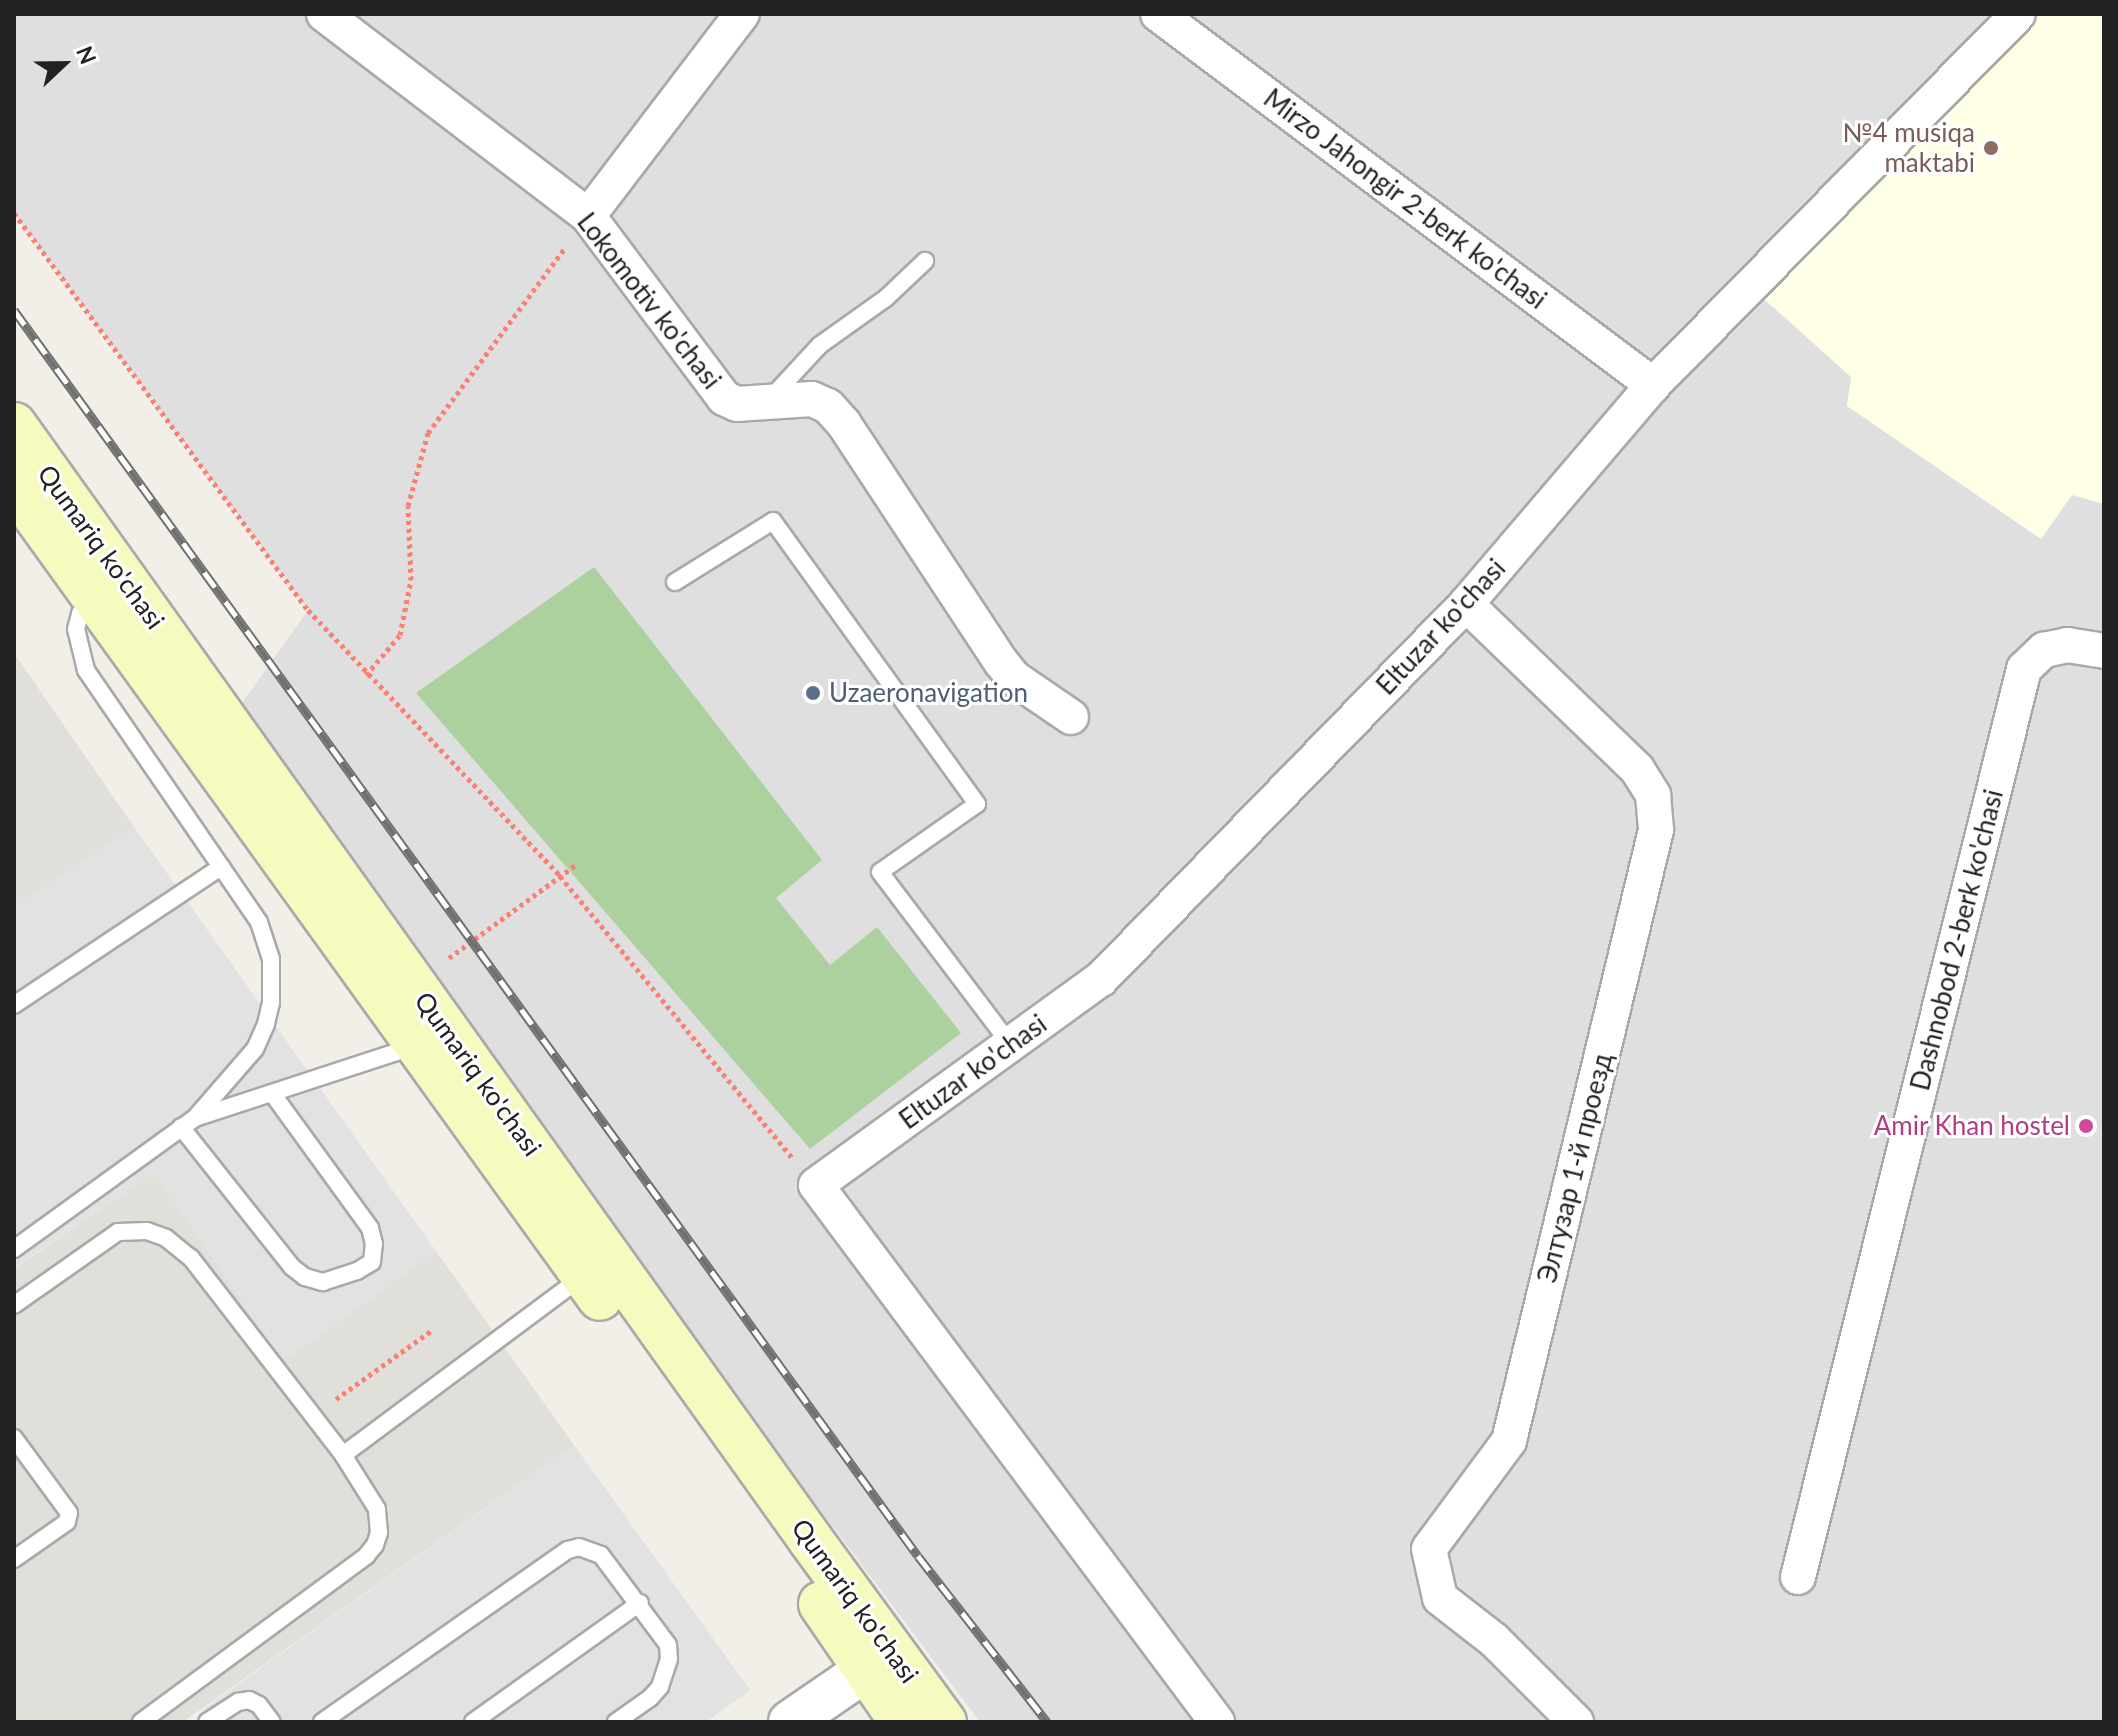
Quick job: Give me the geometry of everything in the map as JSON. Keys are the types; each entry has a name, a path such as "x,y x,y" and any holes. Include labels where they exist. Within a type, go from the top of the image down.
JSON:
{"main road":[{"name":"Qumariq ko'chasi","path":"14,425 414,985 878,1660 902,1722"},
{"name":"Qumariq ko'chasi","path":"14,486 584,1276 878,1660 944,1722"}],"street":[{"name":"Lokomotiv ko'chasi","path":"324,14 588,216 724,398 737,404 812,399 828,406 844,424 1001,662 1014,678 1071,717"},
{"path":"588,216 742,14"},
{"name":"Mirzo Jahongir 2-berk ko'chasi","path":"1158,14 1653,385"},
{"name":"Eltuzar ko'chasi","path":"816,1185 1101,979 1466,604 1653,385 2018,14"},
{"name":"Элтузар 1-й проезд","path":"1466,604 1637,769 1653,795 1656,830 1509,1441 1429,1549 1440,1598 1494,1640 1576,1722"},
{"name":"Dashnobod 2-berk ko'chasi","path":"1798,1577 2024,669 2044,650 2055,647 2067,645 2104,651"},
{"path":"816,1185 1217,1722"},
{"path":"790,1722 878,1660"}],"lane":[{"path":"768,401 820,345 886,298 925,261"},
{"path":"675,582 773,521 977,804 880,872 1011,1045"},
{"path":"14,1249 188,1122 255,1049 271,1003 271,959 259,922 86,670 76,629 80,614 96,600"},
{"path":"14,1005 221,867"},
{"path":"188,1122 417,1046"},
{"path":"188,1122 292,1267 305,1277 323,1282 357,1271 372,1262 374,1244 370,1228 272,1093"},
{"path":"14,1305 118,1232 147,1231 166,1238 191,1258 343,1455 377,1509 379,1533 375,1545 366,1556 141,1722"},
{"path":"343,1455 584,1276"},
{"path":"14,1438 69,1513 67,1522 14,1559"},
{"path":"322,1722 568,1550 591,1549 601,1555 640,1603 668,1645 666,1673 650,1698 616,1722"},
{"path":"473,1722 640,1603"},
{"path":"207,1722 238,1702 249,1700 259,1705 272,1722"}],"path":[{"path":"14,213 308,610 366,675 560,876 816,1185"},
{"path":"366,675 400,635 411,580 408,506 428,433 588,216"},
{"path":"414,985 577,864"},
{"path":"313,1416 431,1331"}],"shaded area":[{"path":"14,14 2104,14 2104,1722 980,1722 228,723 308,610 14,213"},
{"name":"№4 musiqa maktabi","path":"2013,14 2104,14 2104,504 2072,495 2041,539 1847,406 1851,377 1745,282"},
{"path":"14,653 134,827 14,908"},
{"path":"134,827 436,1251 283,1361 154,1172 14,1268 14,908"},
{"path":"154,1172 283,1361 436,1251 574,1445 183,1722 14,1722 14,1269"},
{"path":"574,1445 750,1690 706,1722 215,1722 205,1708"}],"green space":[{"path":"594,567 822,860 776,898 830,965 877,927 961,1033 810,1149 416,693"}],"railway":[{"path":"14,310 918,1556 1047,1722"}],"place":[{"name":"№4 musiqa maktabi","path":"1991,148"},
{"name":"Uzaeronavigation","path":"813,693"},
{"name":"Amir Khan hostel","path":"2086,1126"}]}
